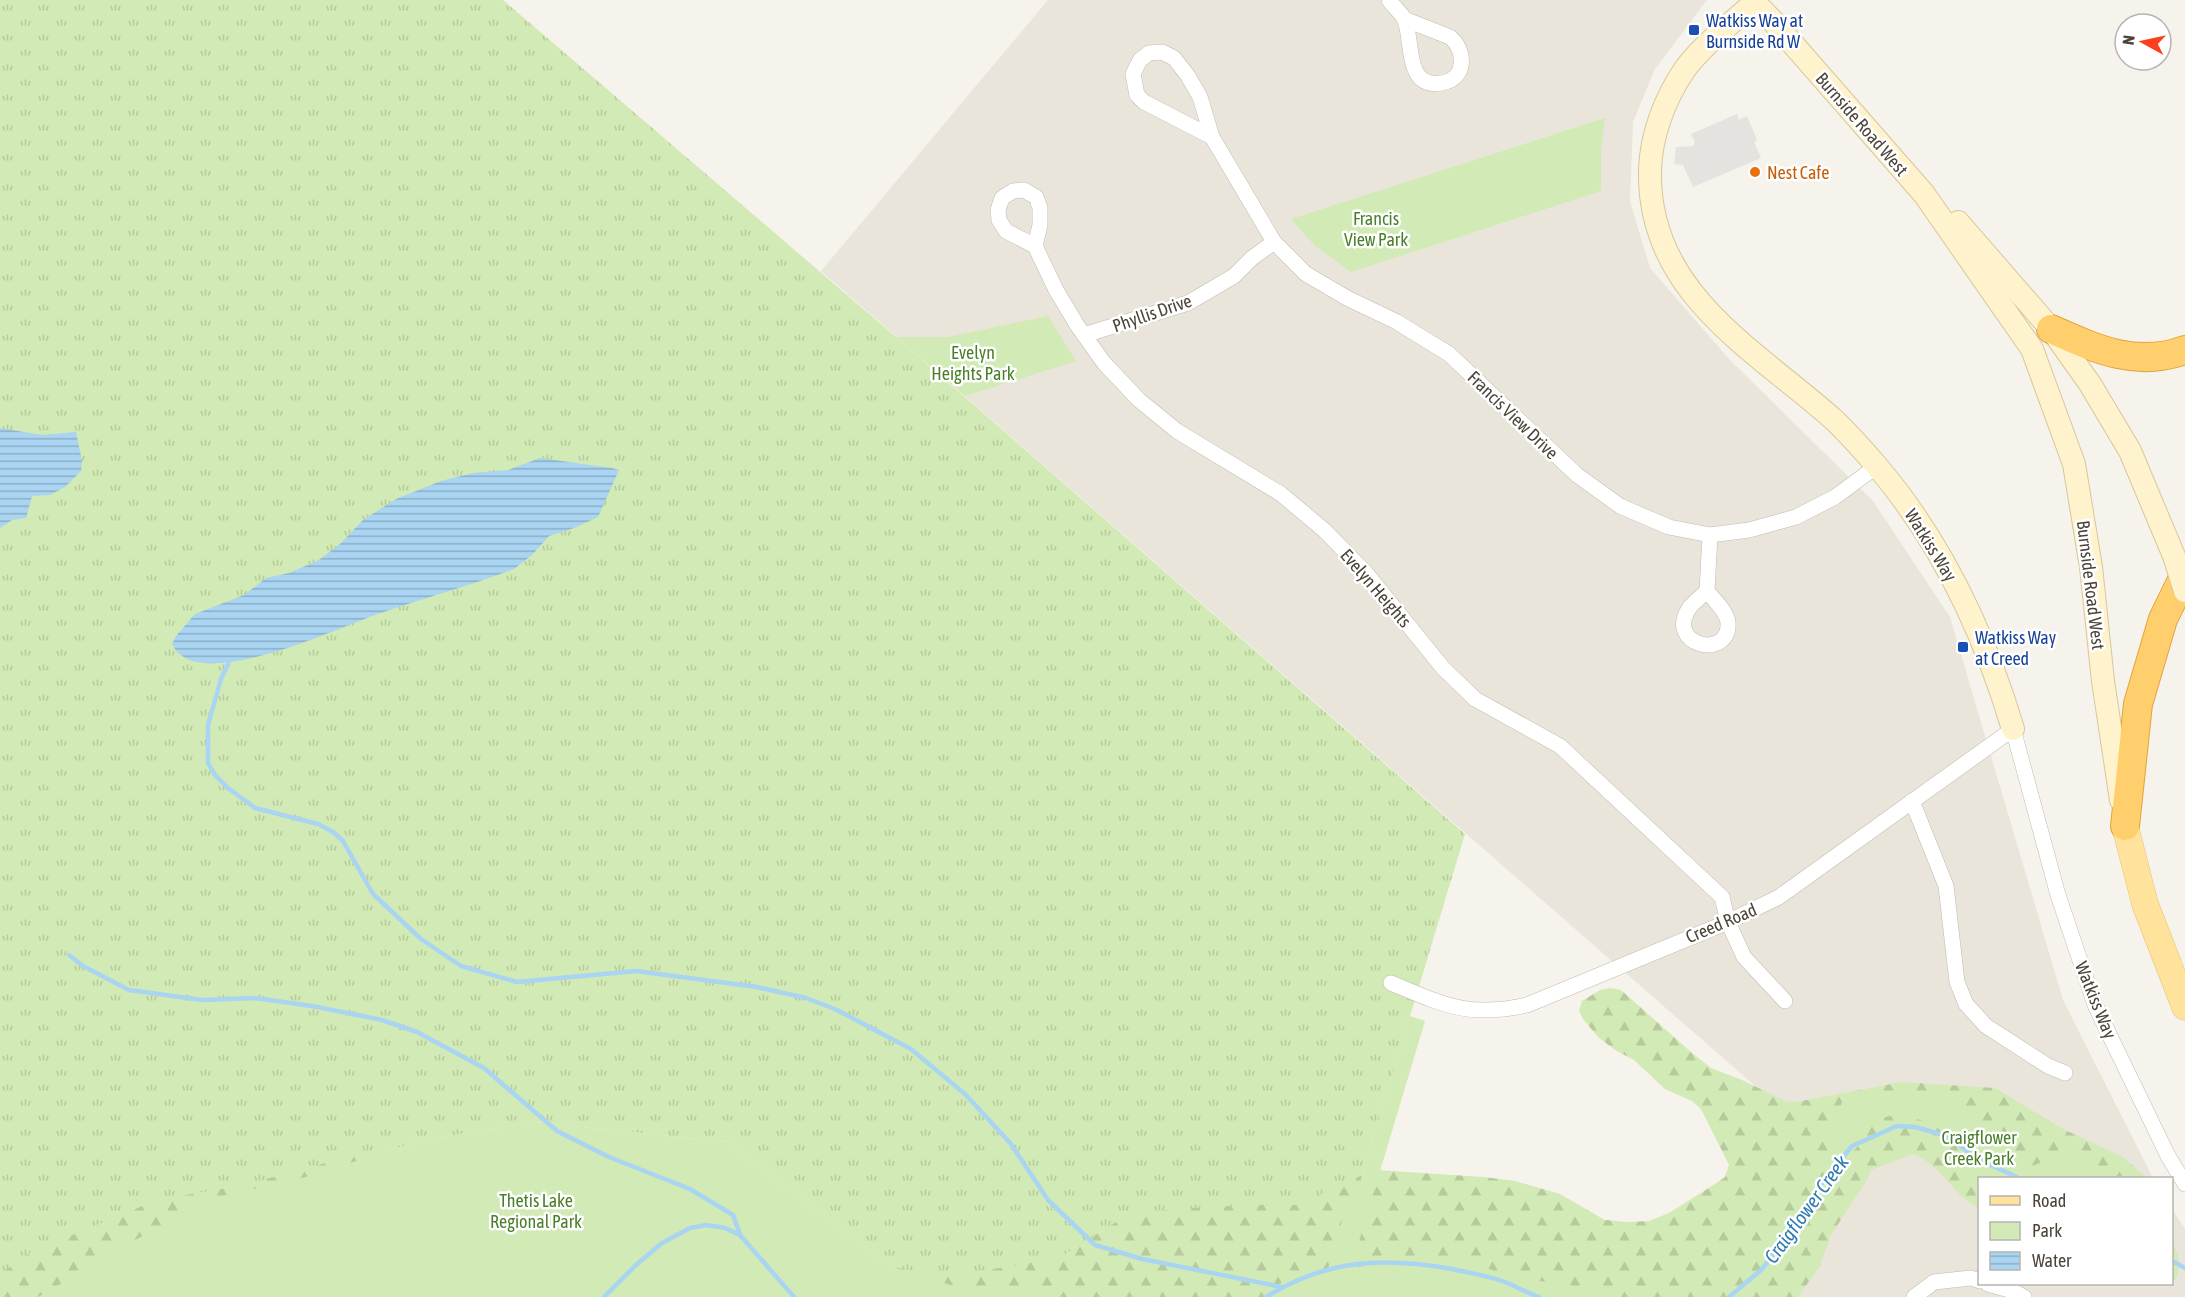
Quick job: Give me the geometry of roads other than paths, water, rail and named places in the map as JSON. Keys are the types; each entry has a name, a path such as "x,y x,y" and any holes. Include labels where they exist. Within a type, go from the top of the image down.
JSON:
{"highway":[{"path":"2051,329 2099,351 2128,357 2156,357 2185,350"},
{"path":"2125,826 2138,704 2179,565"}],"main road":[{"name":"Burnside Road West","path":"2125,826 2145,904 2185,1007"}],"street":[{"path":"1389,0 1404,19 1413,67 1417,74 1430,83 1438,84 1453,78 1462,65 1460,49 1456,42 1450,37 1404,19"},
{"name":"Burnside Road West","path":"1755,1 1924,194 2032,349 2074,464 2091,567 2103,681 2125,826"},
{"name":"Watkiss Way","path":"1755,1 1686,69 1659,121 1651,152 1650,198 1656,224 1672,265 1707,311 1768,366 1834,420 1877,466 1911,511 1966,604 2013,729 2058,895 2095,1005 2168,1156 2185,1184"},
{"name":"Francis View Drive","path":"1212,137 1144,102 1137,95 1133,74 1140,60 1149,53 1162,52 1174,58 1188,76 1200,97 1212,137 1274,242 1306,274 1347,298 1397,322 1449,354 1577,476 1620,506 1669,527 1710,535 1749,530 1796,518 1835,497 1877,466"},
{"name":"Burnside Road West","path":"1924,194 1961,225 2051,329 2090,384 2130,451 2179,565 2185,591"},
{"name":"Phyllis Drive","path":"1084,335 1188,303 1234,276 1252,258 1274,242"},
{"name":"Evelyn Heights","path":"1035,246 1056,290 1084,335 1104,363 1139,400 1177,431 1281,494 1324,530 1366,573 1443,668 1475,699 1560,746 1568,753 1722,897 1728,922 1744,957 1785,1001"},
{"path":"1707,591 1710,535"},
{"name":"Creed Road","path":"1391,983 1451,1008 1480,1011 1527,1005 1728,922 1779,897 2013,729"},
{"path":"1912,801 1946,886 1957,982 1966,1004 1986,1026 2048,1066 2065,1073"},
{"path":"1914,1297 1934,1282 1971,1278 1978,1280"},
{"path":"1992,1285 2013,1291 2024,1297"}],"water":[{"path":"0,428 42,435 76,432 82,461 81,471 65,487 50,495 32,496 26,518 12,520 0,528"},
{"path":"540,458 619,470 598,517 549,536 532,555 514,569 375,615 300,644 237,661 208,663 186,658 172,644 195,614 244,595 266,578 289,573 319,560 340,544 363,520 396,499 441,481 473,473 508,470"}],"waterway":[{"path":"229,662 221,679 208,725 208,763 215,775 255,808 318,824 333,832 343,841 373,894 421,939 461,966 517,982 636,971 757,987 806,998 835,1009 911,1049 965,1094 1011,1144 1048,1200 1095,1245 1142,1259 1282,1287"},
{"path":"69,955 83,966 129,990 202,1000 255,998 312,1006 382,1020 417,1032 484,1068 557,1131 609,1157 690,1189 733,1215 741,1237"},
{"name":"Craigflower Creek","path":"1729,1297 1761,1270 1797,1226 1822,1183 1852,1146 1897,1126 1915,1127 1944,1135 1982,1161 2017,1177"},
{"name":"Craigflower Creek","path":"604,1297 662,1243 690,1228 706,1225 725,1228 740,1235 794,1297"},
{"name":"Craigflower Creek","path":"2173,1262 2185,1268"},
{"name":"Craigflower Creek","path":"1266,1297 1289,1284 1333,1268 1378,1263 1402,1263 1452,1269 1505,1282 1539,1297"}],"place":[{"name":"Watkiss Way at Burnside Rd W","path":"1694,30"},
{"name":"Nest Cafe","path":"1755,172"},
{"name":"Watkiss Way at Creed","path":"1963,647"}],"park label":[{"name":"Francis View Park","path":"1376,228"},
{"name":"Evelyn Heights Park","path":"973,362"},
{"name":"Craigflower Creek Park","path":"1979,1147"},
{"name":"Thetis Lake Regional Park","path":"536,1210"}]}
